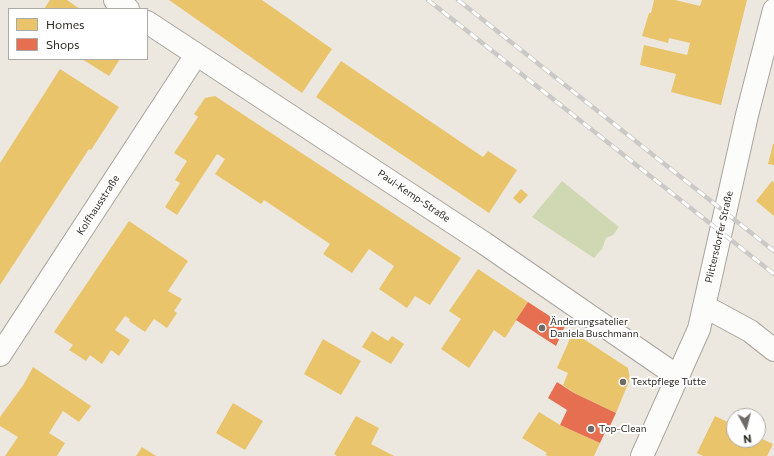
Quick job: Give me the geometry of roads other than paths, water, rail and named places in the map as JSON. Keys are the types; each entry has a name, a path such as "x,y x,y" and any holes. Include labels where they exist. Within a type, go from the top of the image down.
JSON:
{"street":[{"path":"115,0 127,8"},
{"name":"Plittersdorfer Straße","path":"642,456 699,329 746,115 774,10"},
{"name":"Paul-Kemp-Straße","path":"148,23 320,134 470,234 677,376"},
{"name":"Kolfhausstraße","path":"0,355 196,55"},
{"path":"704,306 750,331 774,350"}],"railway":[{"path":"428,0 774,274"},
{"path":"458,0 774,251"}],"place":[{"name":"Änderungsatelier Daniela Buschmann","path":"542,328"},
{"name":"Textpflege Tutte","path":"623,382"},
{"name":"Top-Clean","path":"591,429"}]}
